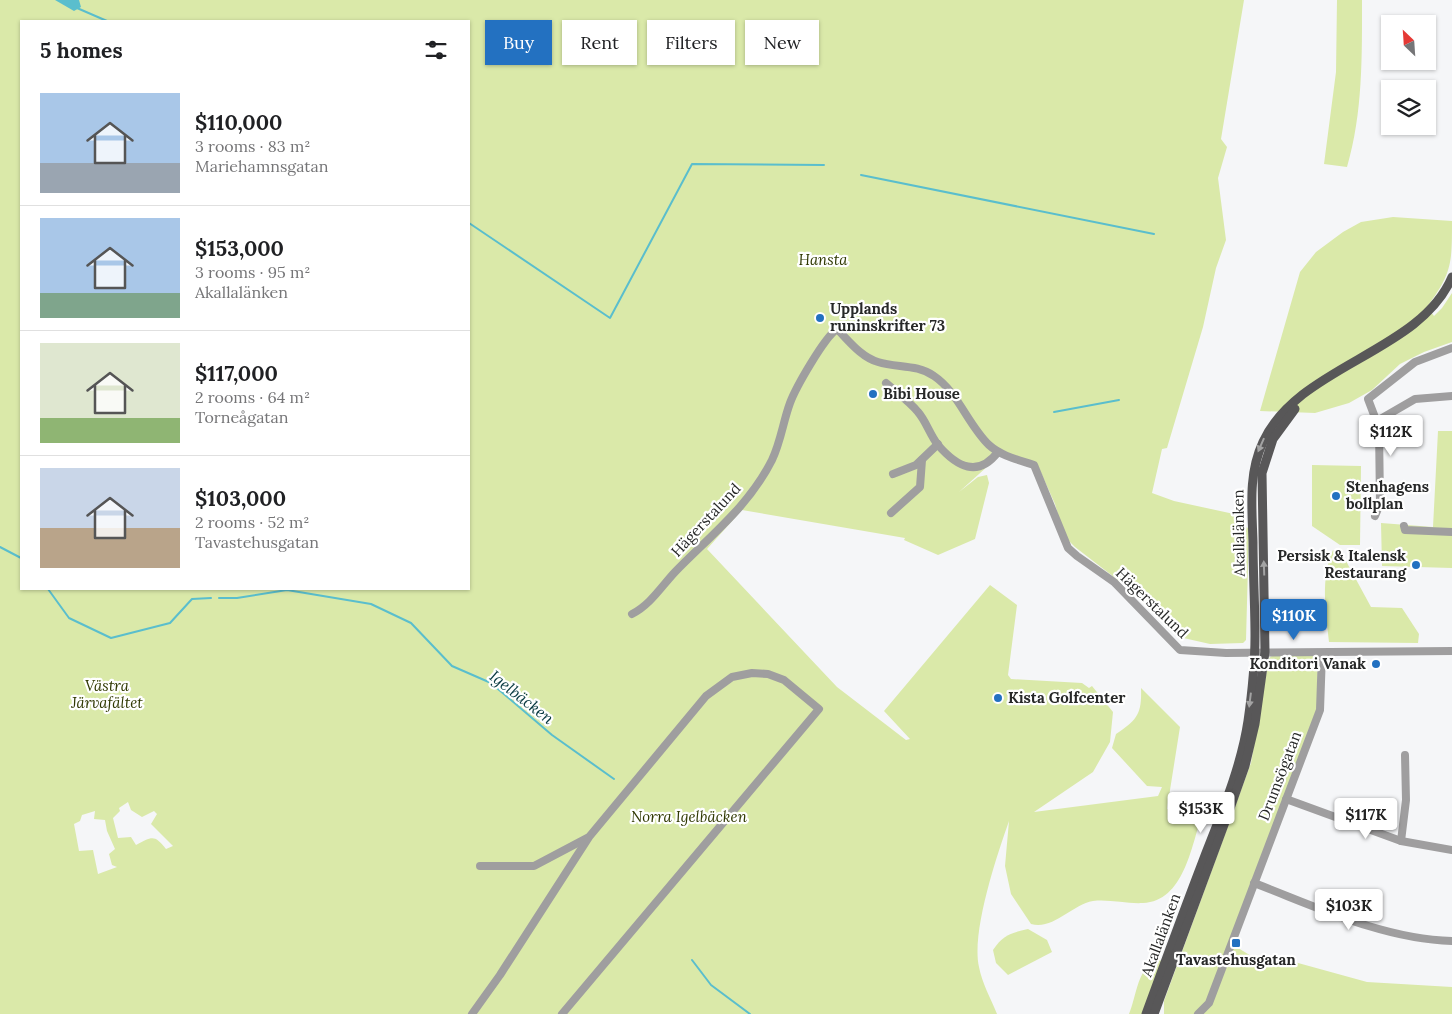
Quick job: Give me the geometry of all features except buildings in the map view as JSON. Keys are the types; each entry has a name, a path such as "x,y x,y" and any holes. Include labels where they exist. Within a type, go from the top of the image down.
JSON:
{"main road":[{"name":"Akallalänken","path":"1146,1014 1238,766 1247,723 1254,652 1251,490 1254,464 1269,430 1286,409 1315,386 1415,322 1434,306 1452,277"},
{"name":"Akallalänken","path":"1154,1014 1245,766 1259,705 1264,652 1261,486 1265,461 1273,439 1287,417 1301,403 1423,322 1440,305 1452,289"}],"street":[{"name":"Hägerstalund","path":"632,614 649,603 676,571 747,500 775,453 793,397 826,341 837,329 870,358 879,362 917,368 939,379 982,438 998,452 1034,465 1068,548 1114,582 1174,646 1186,652 1322,653 1452,651"},
{"path":"1375,516 1380,504 1377,421 1368,399 1415,362 1452,348"},
{"path":"886,383 917,411 938,444 957,460 970,468 986,465 998,452"},
{"path":"1377,421 1415,399 1452,396"},
{"path":"893,474 909,468 922,460 938,444"},
{"path":"891,513 920,487 922,460"},
{"path":"1404,526 1405,530 1452,532"},
{"name":"Drumsögatan","path":"1198,1014 1209,1003 1320,710 1322,653"},
{"path":"472,1014 502,972 589,837 706,696 732,677 752,673 768,674 784,680 819,708 562,1014"},
{"path":"1401,841 1406,800 1405,755"},
{"path":"1286,799 1401,841 1452,850"},
{"path":"480,866 534,866 589,837"},
{"path":"1254,883 1370,926 1414,937 1452,941"}],"green space":[{"path":"0,0 1244,0 1221,139 1227,147 1218,178 1226,240 1216,268 1203,327 1167,448 1162,449 1152,493 1174,501 1234,514 1236,525 1249,528 1246,640 1243,643 1210,644 1179,637 1123,584 1069,541 1038,466 999,456 959,492 978,477 987,475 989,483 975,539 938,555 904,540 905,538 742,510 707,549 837,687 906,740 910,739 884,711 990,585 1017,605 1008,675 1011,679 1082,683 1089,688 1092,686 1113,712 1110,742 1093,772 1034,812 1158,796 1162,787 1147,786 1112,748 1116,734 1129,725 1137,716 1141,688 1180,727 1167,809 1202,815 1184,870 1177,883 1168,893 1157,900 1143,903 1093,901 1077,907 1047,924 1031,924 1011,894 1005,866 1009,821 986,894 982,914 978,952 982,979 997,1014 0,1014","holes":["128,802 131,810 142,817 154,811 157,814 151,824 173,846 166,849 152,838 136,845 131,837 118,838 113,818 120,811 119,808","95,811 94,819 105,820 107,831 115,849 109,854 112,865 117,867 98,874 93,850 79,851 74,824 80,821 82,815"]},
{"path":"1337,0 1362,0 1359,105 1347,167 1324,164 1336,72"},
{"path":"1393,217 1452,221 1452,248 1449,267 1446,276 1427,307 1434,316 1452,293 1452,342 1424,352 1400,364 1372,390 1349,403 1315,413 1260,411 1300,272 1316,252 1343,232 1361,222"},
{"path":"1438,431 1452,431 1452,568 1382,566 1381,523 1433,527"},
{"name":"Stenhagens bollplan","path":"1312,465 1361,466 1360,545 1340,545 1312,526"},
{"path":"1333,550 1346,561 1371,607 1402,608 1419,634 1418,643 1329,642 1325,584 1326,572"},
{"path":"1275,654 1318,656 1317,708 1230,943 1256,959 1269,955 1367,982 1452,987 1452,1014 1164,1014 1164,1001 1251,763 1269,658"},
{"path":"1028,929 1047,940 1052,952 1008,975 996,963 993,950 1008,935"},
{"path":"1158,960 1163,961 1144,1014 1129,1014 1142,975 1151,964"}],"water":[{"path":"55,0 79,0 81,7 74,11"}],"waterway":[{"path":"77,8 105,20"},
{"path":"470,224 610,318 692,164 824,165"},
{"path":"861,175 1154,234"},
{"path":"1054,412 1119,400"},
{"name":"Igelbäcken","path":"0,547 20,557"},
{"name":"Igelbäcken","path":"49,590 69,618 111,638 170,623 192,599 211,598"},
{"name":"Igelbäcken","path":"219,598 237,598 287,590 371,604 411,623 452,666 491,683 552,735 614,779"},
{"name":"Igelbäcken","path":"692,960 711,985 750,1014"}],"place":[{"name":"Upplands runinskrifter 73","path":"820,318"},
{"name":"Bibi House","path":"873,394"},
{"name":"Stenhagens bollplan","path":"1336,496"},
{"name":"Persisk & Italensk Restaurang","path":"1416,565"},
{"name":"Konditori Vanak","path":"1376,664"},
{"name":"Kista Golfcenter","path":"998,698"},
{"name":"Tavastehusgatan","path":"1236,943"}],"park label":[{"name":"Hansta","path":"823,260"},
{"name":"Västra Järvafältet","path":"107,694"},
{"name":"Norra Igelbäcken","path":"689,817"}]}
